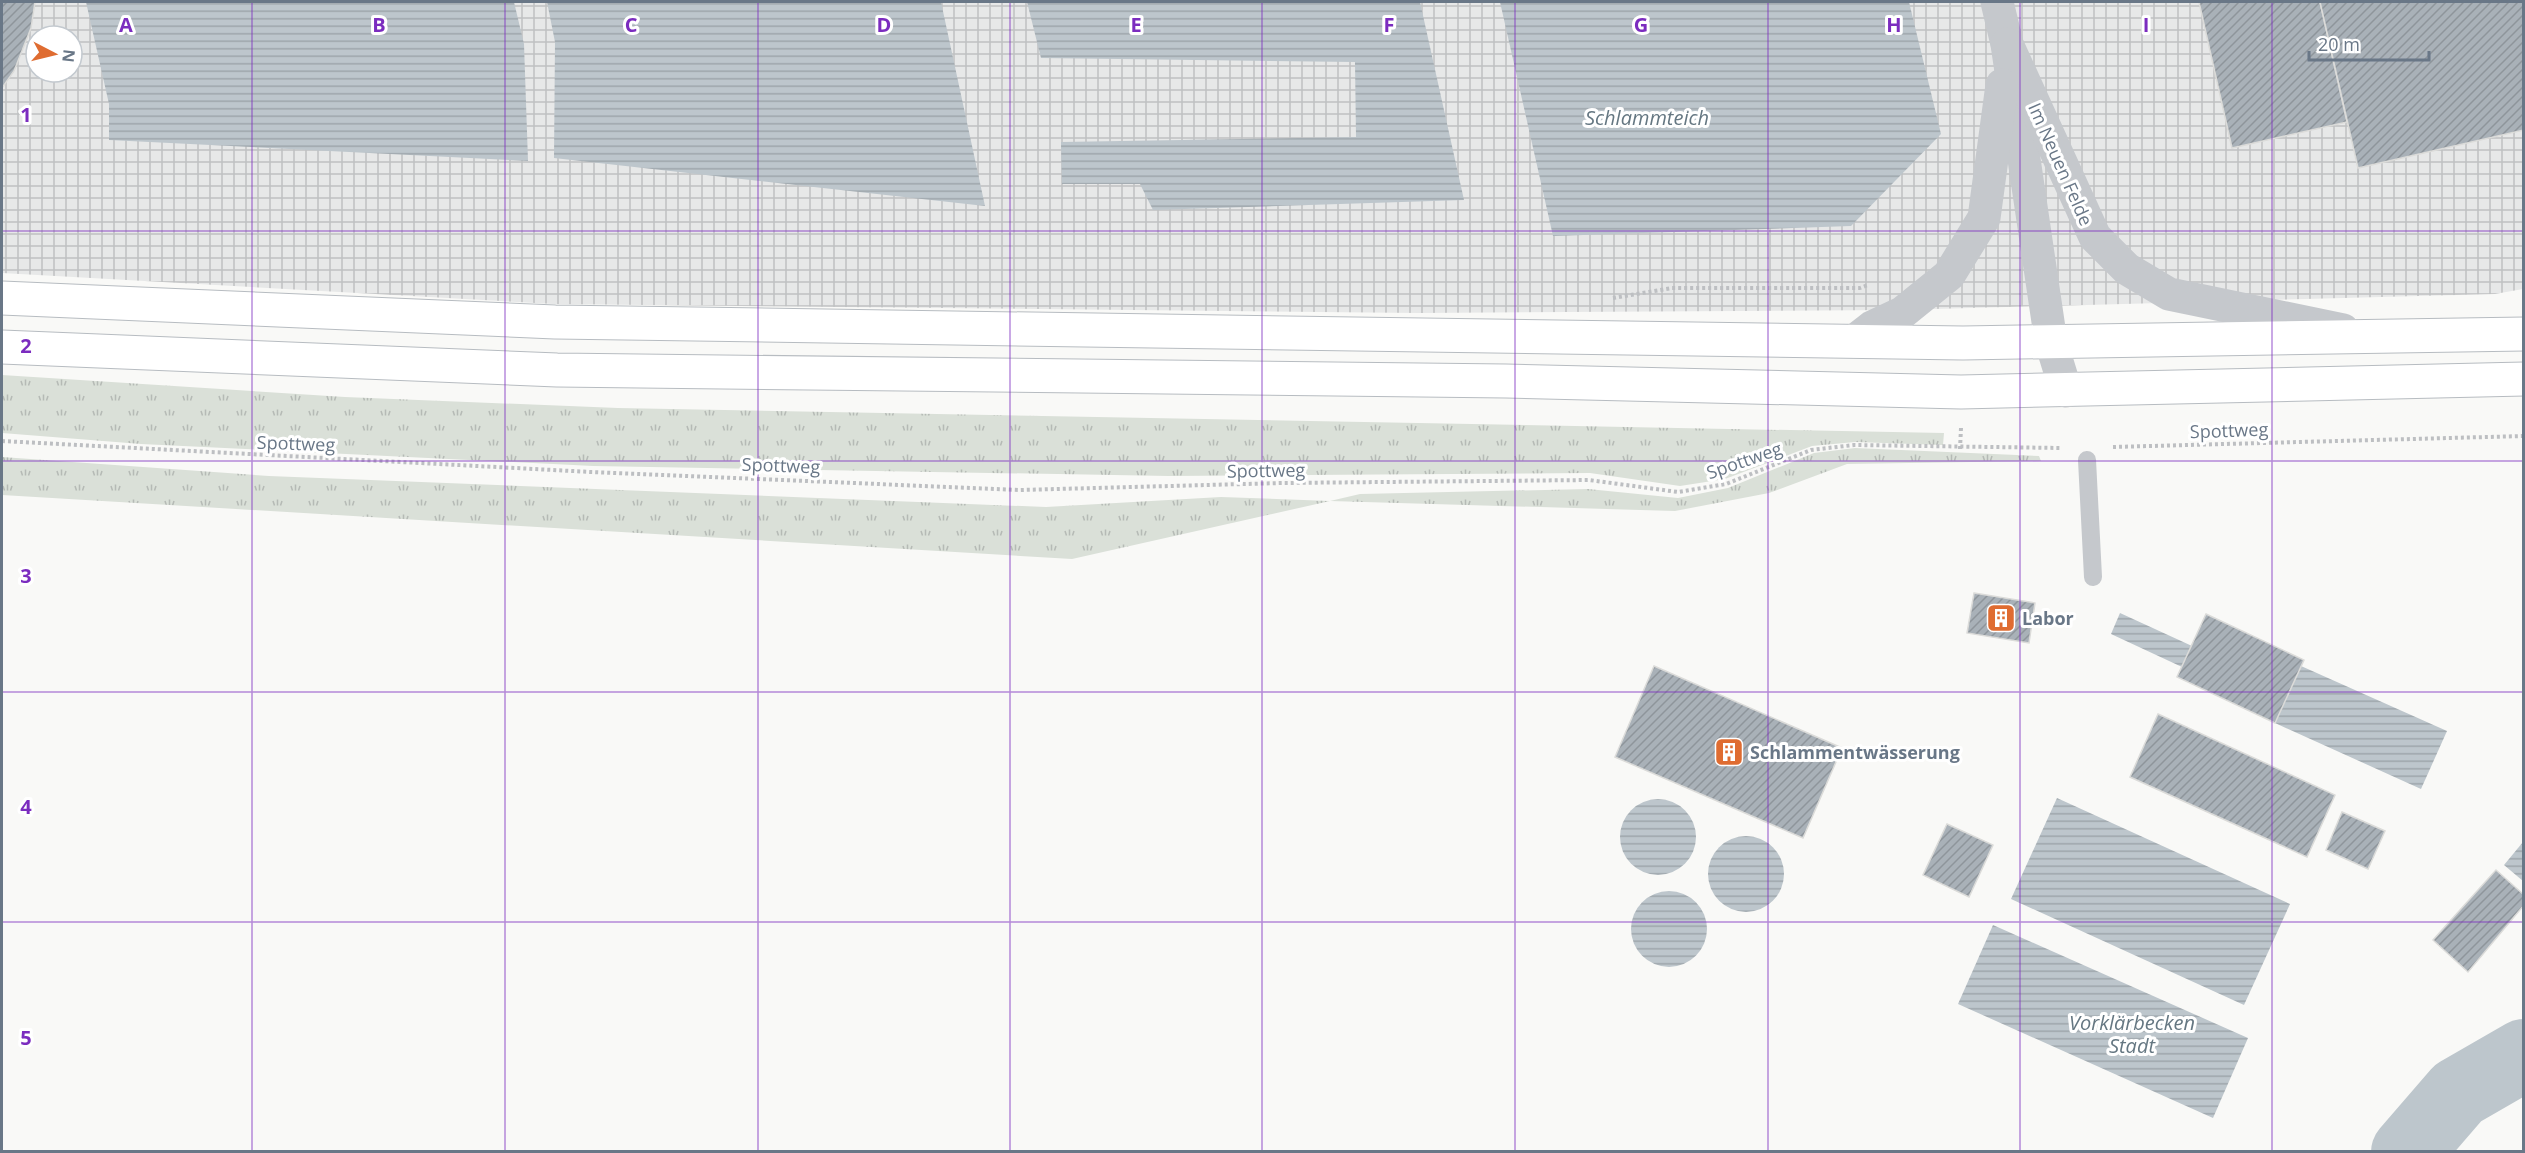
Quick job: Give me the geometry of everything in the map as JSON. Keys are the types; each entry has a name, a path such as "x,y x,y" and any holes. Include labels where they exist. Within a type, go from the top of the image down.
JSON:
{"main road":[{"path":"2,298 555,322 1854,341 2051,342 2523,334"},
{"path":"2,347 557,370 1506,381 1961,392 2523,379"}],"street":[{"name":"Im Neuen Felde","path":"1997,2 2007,44 2051,342 2066,391"},
{"name":"Im Neuen Felde","path":"2007,44 2094,237 2127,268 2169,294 2374,337"},
{"name":"Im Neuen Felde","path":"1854,341 1872,327 1902,313 1949,275 1984,218 2007,44"}],"lane":[{"path":"2087,460 2093,576"}],"path":[{"name":"Spottweg","path":"2108,447 2523,436"},
{"name":"Spottweg","path":"2,441 591,472 1020,490 1281,483 1589,480 1678,492 1726,484 1811,450 1854,446 1960,449 2073,448"}],"shaded area":[{"path":"2,2 2523,2 2523,289 2495,294 1897,310 1419,313 553,304 2,273"}],"green space":[{"path":"2,375 345,397 618,408 1944,433 1943,445 1855,442 1812,446 1725,479 1680,486 1590,473 1169,476 593,466 141,444 2,433"},
{"path":"1855,448 2039,456 2041,461 1847,464 1769,493 1675,511 1330,501 1360,494 1588,489 1678,498 1728,488 1814,453"},
{"path":"2,457 269,476 1046,507 1221,497 1330,501 1072,559 2,495"}],"water":[{"path":"86,2 514,2 524,44 528,161 109,140 109,104"},
{"path":"547,2 941,2 985,206 554,158 555,42"},
{"path":"1027,2 1420,2 1464,200 1153,210 1140,184 1062,184 1061,142 1356,137 1355,62 1041,58"},
{"name":"Schlammteich","path":"1500,2 1909,2 1941,134 1851,226 1553,236"},
{"path":"2120,613 2192,646 2182,667 2111,634"},
{"path":"2301,666 2447,731 2421,789 2275,723"},
{"path":"2057,798 2290,904 2244,1005 2011,899"},
{"path":"1658,799 1673,802 1685,810 1693,822 1696,837 1693,852 1685,864 1673,872 1658,875 1643,872 1631,864 1623,852 1620,837 1623,822 1631,810 1643,802"},
{"path":"1746,836 1760,839 1773,847 1781,860 1784,874 1781,888 1773,901 1760,909 1746,912 1732,909 1719,901 1711,888 1708,874 1711,860 1719,847 1732,839"},
{"path":"2523,842 2523,881 2504,865"},
{"path":"1669,891 1684,894 1696,902 1704,914 1707,929 1704,944 1696,956 1684,964 1669,967 1654,964 1642,956 1634,944 1631,929 1634,914 1642,902 1654,894"},
{"name":"Vorklärbecken Stadt","path":"1993,925 2248,1038 2213,1118 1958,1004"}],"building":[{"path":"2,2 35,2 32,24 24,24 24,46 14,71 2,88"},
{"path":"2199,2 2320,2 2347,122 2232,148"},
{"path":"2320,2 2524,2 2524,130 2358,168"},
{"name":"Labor","path":"1974,593 2035,603 2029,643 1967,633"},
{"path":"2206,614 2304,660 2275,723 2177,677"},
{"name":"Schlammentwässerung","path":"1654,666 1842,748 1803,838 1615,757"},
{"path":"2158,714 2335,795 2307,857 2130,777"},
{"path":"2342,812 2385,831 2368,869 2326,850"},
{"path":"1947,824 1993,845 1969,897 1923,875"},
{"path":"2496,870 2524,895 2524,905 2468,972 2433,940"}],"waterway":[{"path":"2407,1152 2458,1093 2524,1055"}],"place":[{"name":"Labor","path":"2001,618"},
{"name":"Schlammentwässerung","path":"1729,752"}]}
